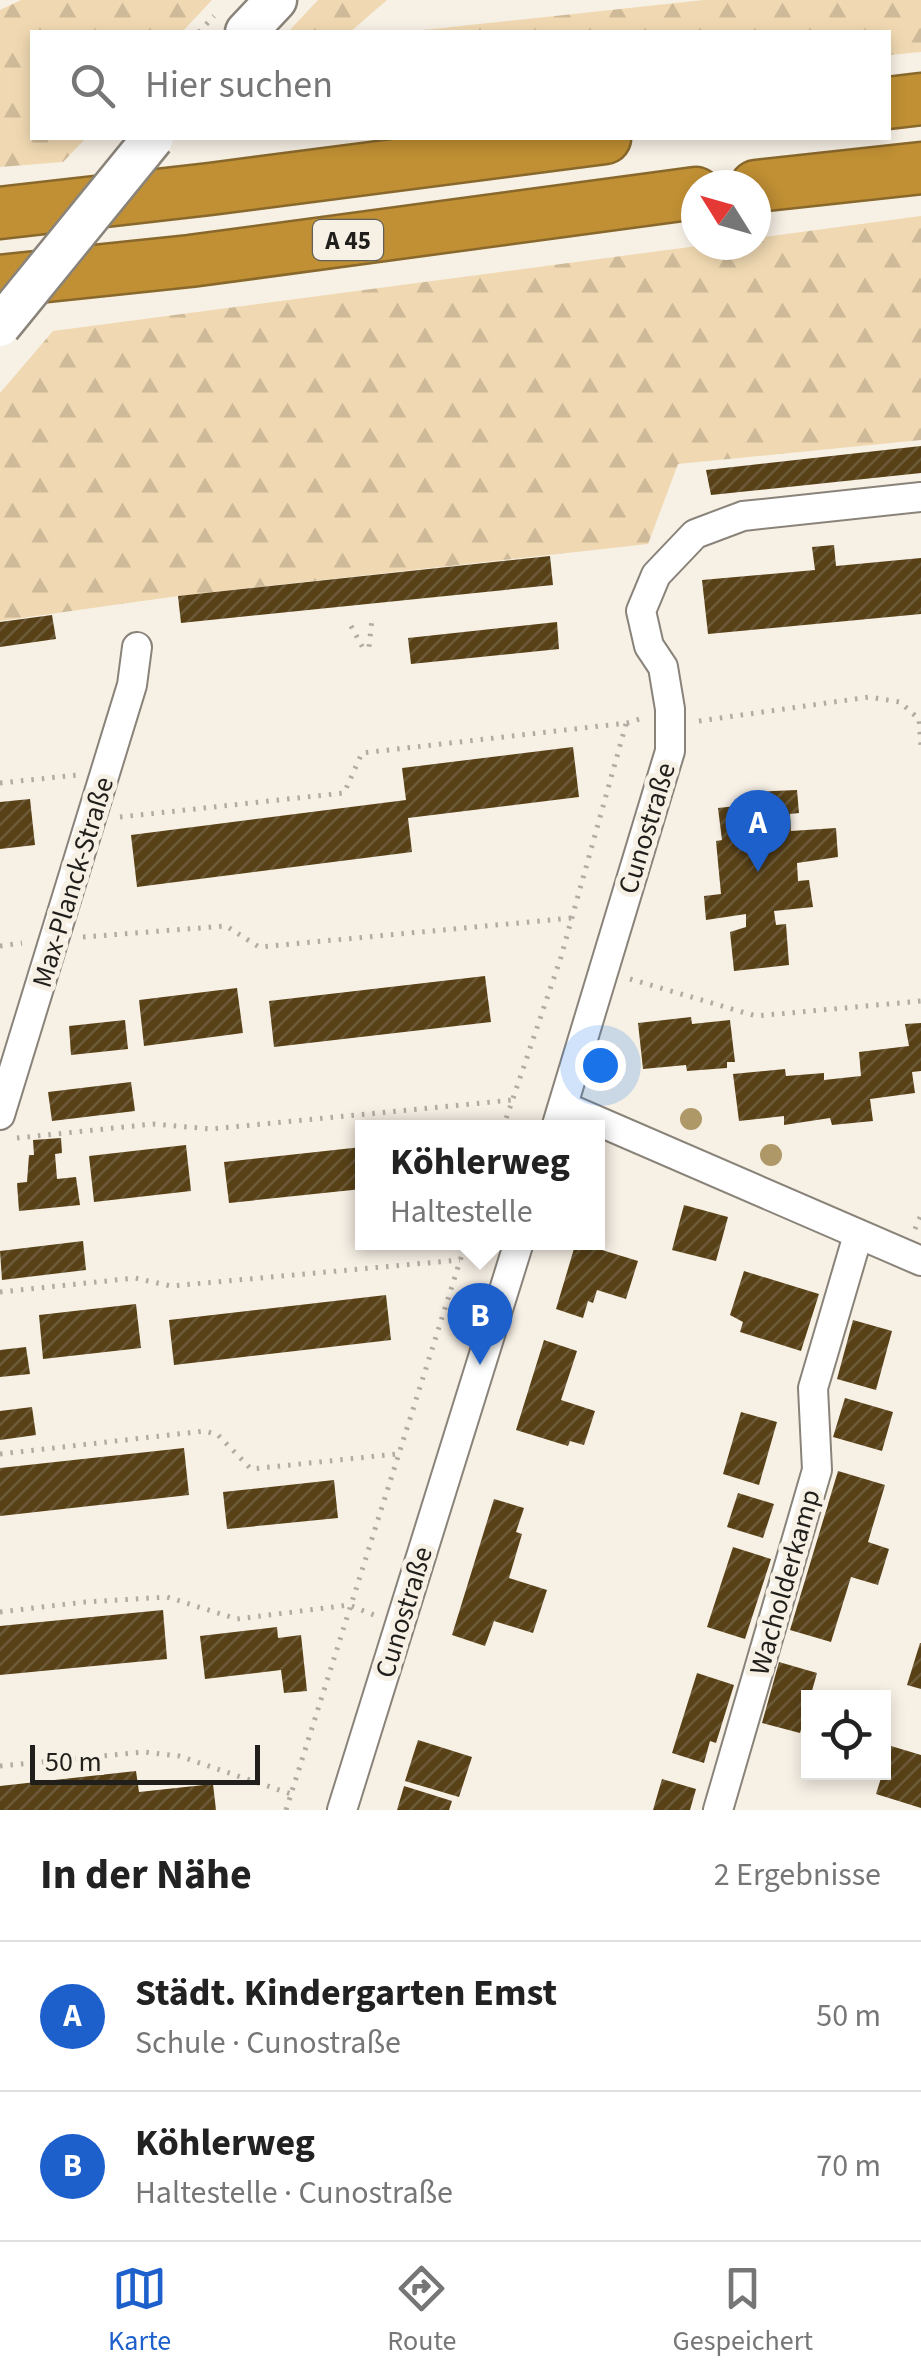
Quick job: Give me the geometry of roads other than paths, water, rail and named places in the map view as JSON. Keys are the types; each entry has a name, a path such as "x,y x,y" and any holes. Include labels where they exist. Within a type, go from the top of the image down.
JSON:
{"highway":[{"path":"891,103 921,100"},
{"path":"0,212 590,140"},
{"path":"771,184 921,168"},
{"name":"A 45","path":"0,281 190,261 681,195"}],"main road":[{"path":"248,30 276,0"},
{"path":"0,326 151,140"}],"street":[{"name":"Cunostraße","path":"560,1117 670,751 671,717 664,667 649,646 640,611 656,575 695,534 743,516 921,497"},
{"name":"Max-Planck-Straße","path":"3,1127 54,940 132,685 136,647"},
{"path":"605,1135 921,1261"},
{"name":"Wacholderkamp","path":"718,1810 817,1470 812,1388 858,1235"},
{"name":"Cunostraße","path":"342,1810 516,1250"}],"place":[{"name":"Städt. Kindergarten Emst","path":"758,872"},
{"name":"Köhlerweg","path":"480,1365"}]}
